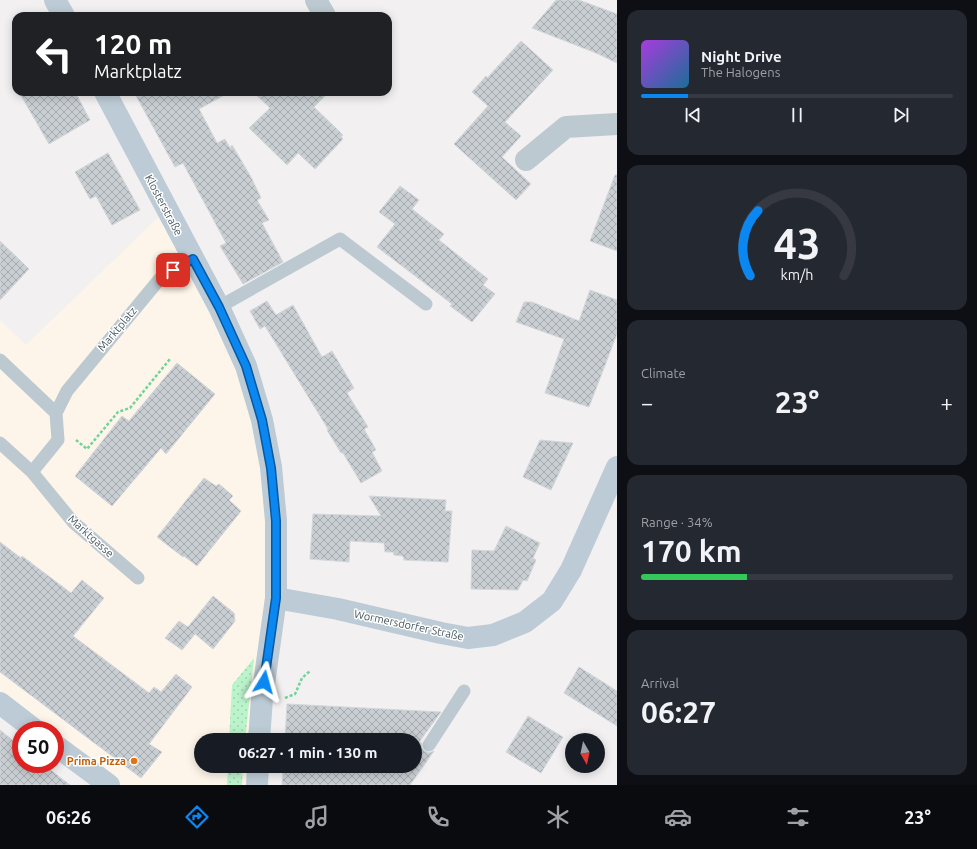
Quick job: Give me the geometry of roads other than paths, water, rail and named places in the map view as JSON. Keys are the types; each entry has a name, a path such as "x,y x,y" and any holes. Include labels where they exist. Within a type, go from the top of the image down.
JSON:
{"main road":[{"path":"55,0 62,12"},
{"name":"Klosterstraße","path":"107,96 219,307 246,366 262,420 271,468 276,521 276,598 262,698 260,733"},
{"name":"Wormersdorfer Straße","path":"276,598 338,609 468,638 493,636 525,622 552,601 571,570 617,467"},
{"path":"0,703 23,721"},
{"path":"64,752 109,785"},
{"path":"257,785 258,773"}],"street":[{"path":"316,0 323,12"},
{"path":"526,160 566,127 617,124"}],"lane":[{"path":"219,307 340,239 426,304"},
{"name":"Marktplatz","path":"56,413 67,391 163,275 193,259"},
{"path":"0,360 56,413 58,435 58,440 32,472 0,443"},
{"name":"Marktgasse","path":"32,472 73,522 138,578"},
{"path":"429,745 464,692"}],"place":[{"name":"Prima Pizza","path":"134,761"}]}
